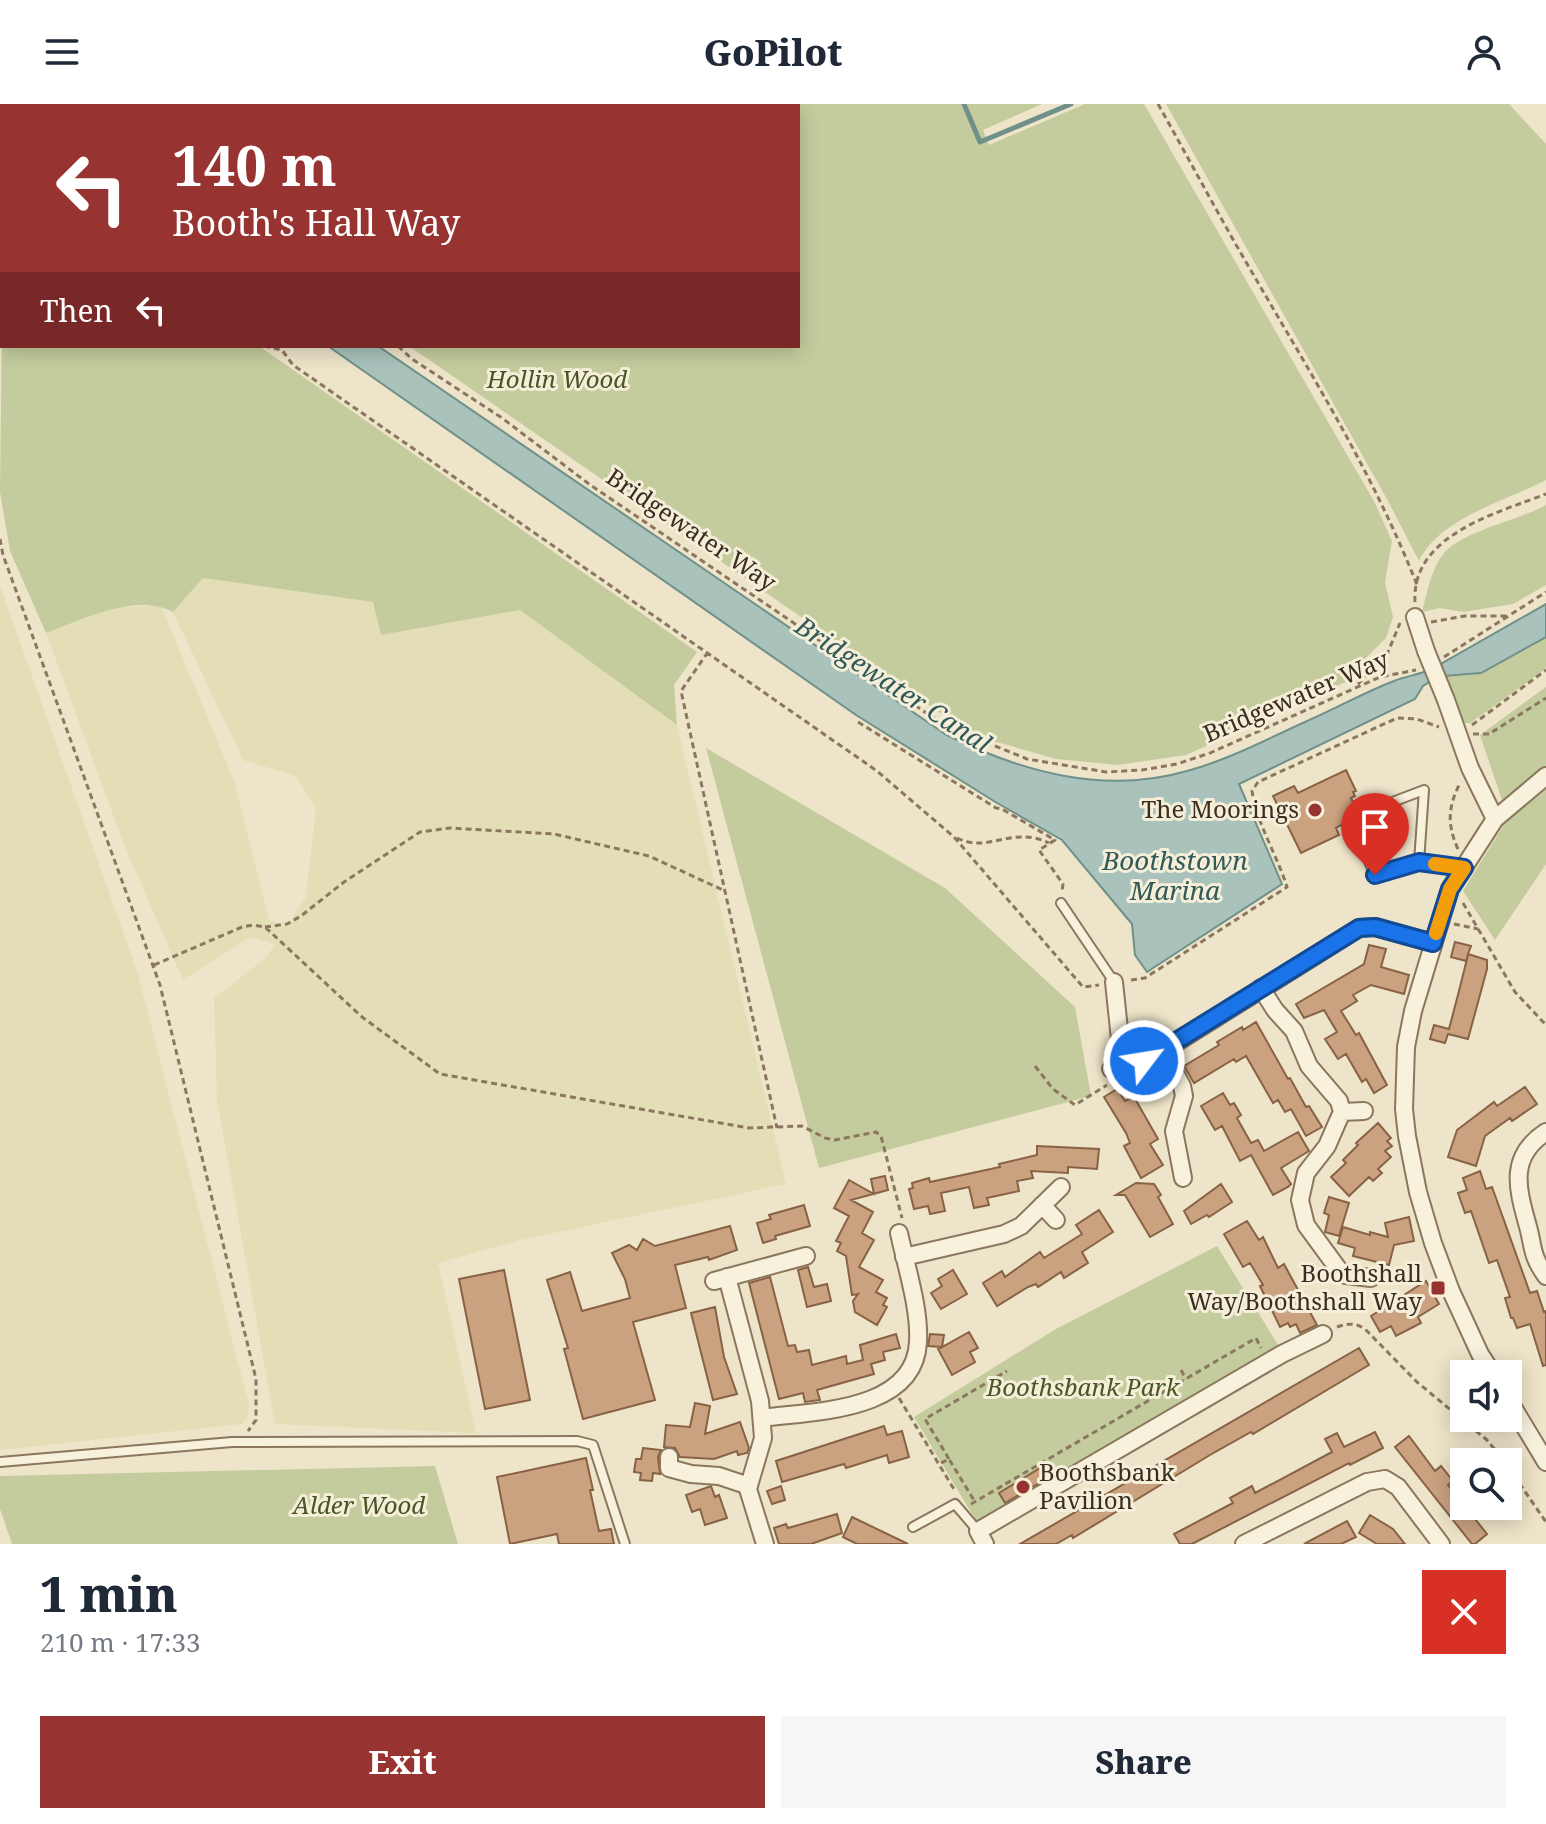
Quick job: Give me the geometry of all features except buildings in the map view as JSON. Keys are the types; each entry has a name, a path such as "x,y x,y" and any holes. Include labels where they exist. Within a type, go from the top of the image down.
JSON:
{"street":[{"path":"1416,621 1470,768 1495,819"},
{"path":"1485,1360 1465,1322 1433,1243 1418,1192 1407,1136 1406,1047 1439,922 1453,885 1495,819 1546,776"},
{"path":"1114,982 1120,1039 1119,1068 1144,1061 1163,1051 1359,928 1375,927 1433,943"},
{"path":"1261,988 1275,1010 1289,1024 1309,1066 1339,1101 1342,1112 1327,1146 1306,1173 1300,1200 1302,1213 1314,1238 1339,1270 1344,1282 1371,1278"},
{"path":"1163,1051 1182,1086 1184,1096 1174,1131 1185,1154 1183,1178"},
{"path":"1342,1112 1364,1111"},
{"path":"1546,1132 1537,1138 1524,1156 1517,1176 1531,1248 1546,1276"},
{"path":"904,1257 1004,1234 1021,1226 1061,1187"},
{"path":"1042,1205 1056,1220"},
{"path":"762,1418 860,1404 893,1388 906,1375 914,1361 918,1328 899,1233"},
{"path":"765,1544 752,1506 749,1486 763,1438 760,1401 720,1279 806,1256"},
{"path":"982,1538 1269,1362 1323,1334"},
{"path":"1522,1422 1546,1462"},
{"path":"669,1457 669,1468 691,1474 719,1476 749,1486"},
{"path":"1244,1544 1376,1479 1385,1479 1398,1487 1441,1544"}],"lane":[{"path":"1419,862 1424,790 1366,812 1357,834 1375,875 1419,862 1464,868"},
{"path":"1061,903 1114,982"},
{"path":"0,1462 232,1442 577,1441 593,1445 625,1544"},
{"path":"913,1527 955,1504 982,1538"}],"path":[{"path":"1158,104 1322,390 1397,532 1417,585"},
{"path":"273,348 282,350 293,365 877,771 954,837 1083,987 1145,978 1287,887 1254,804 1252,791 1258,782 1397,718 1417,719 1457,734 1489,734 1546,698"},
{"name":"Bridgewater Way","path":"400,348 502,418 589,484 944,725 1027,759 1106,772 1177,764 1210,753 1355,687 1401,671 1422,669"},
{"path":"1416,621 1414,594 1417,585 1424,565 1444,540 1470,525 1546,494"},
{"path":"0,539 3,555 164,1001 256,1379 256,1420 247,1434 232,1442"},
{"path":"1442,658 1546,592"},
{"path":"1355,687 1388,652 1398,623 1465,616 1507,616"},
{"path":"708,652 681,691 777,1128"},
{"path":"1457,734 1546,670"},
{"path":"858,722 996,808 1055,840 1039,850 1063,884 1061,903"},
{"path":"1464,868 1450,833 1449,806 1470,768"},
{"path":"153,965 242,927 287,924 420,832 450,828 554,834 649,856 725,891"},
{"path":"954,837 969,844 1022,835 1049,843"},
{"path":"1453,885 1515,992 1546,1025"},
{"path":"1439,922 1478,929"},
{"path":"265,927 362,1017 440,1074 749,1128 802,1126 835,1140 876,1132 881,1136 903,1223 899,1233"},
{"path":"1035,1066 1053,1089 1075,1105 1107,1087 1119,1068"},
{"path":"1323,1334 1342,1325 1358,1324 1417,1382 1494,1448"},
{"path":"965,1508 1256,1338 1269,1362"},
{"path":"1181,1370 1186,1379"},
{"path":"975,1502 925,1419 1007,1371"},
{"path":"893,1388 959,1497"},
{"path":"939,1464 949,1459"},
{"path":"1522,1487 1546,1522"}],"shaded area":[{"path":"203,578 373,602 381,635 520,610 677,725 786,1184 520,1240 438,1263 476,1433 275,1424 217,1100 214,998 266,958 275,944 250,937 183,980 125,847 46,633 115,607 161,606 235,783 269,920 287,926 306,897 316,808 296,776 243,760 173,612"},
{"path":"0,586 137,971 249,1405 248,1416 242,1424 0,1450"}],"green space":[{"name":"Hollin Wood","path":"800,104 1042,104 983,130 989,145 1085,104 1144,104 1375,503 1392,541 1385,582 1393,617 1386,638 1359,665 1350,680 1186,755 1118,765 1056,759 990,740 946,717 412,348 800,348"},
{"path":"1166,104 1509,104 1546,144 1546,480 1458,522 1429,546 1419,561"},
{"path":"2,348 262,348 697,652 674,685 677,725 520,610 381,635 373,602 203,578 173,612 143,605 126,606 46,633 10,551 0,492"},
{"path":"1546,505 1546,585 1513,604 1463,612 1440,608 1422,612 1436,566 1453,545"},
{"path":"1546,637 1546,667 1543,671 1470,723 1462,723 1444,676 1473,675"},
{"path":"1546,687 1546,864 1495,940 1463,891 1508,818 1480,735"},
{"path":"706,748 945,888 1075,1007 1091,1096 819,1168"},
{"name":"Boothsbank Park","path":"1217,1246 1280,1348 978,1524 914,1417 1056,1329"},
{"name":"Alder Wood","path":"435,1466 458,1544 12,1544 0,1509 0,1476"}],"water":[{"name":"Boothstown Marina","path":"331,348 381,348 945,734 1033,769 1094,780 1156,778 1187,771 1247,749 1398,679 1429,670 1433,680 1423,686 1415,699 1239,784 1282,884 1147,972 1135,955 1132,924 1062,840 856,715"},
{"path":"1546,604 1546,637 1481,673 1444,676 1439,665"}],"waterway":[{"path":"964,104 980,142 1071,104"}],"slow traffic":[{"path":"1435,864 1464,868 1450,889 1436,933"}],"place":[{"name":"The Moorings","path":"1315,810"},
{"name":"Boothshall Way/Boothshall Way","path":"1438,1288"},
{"name":"Boothsbank Pavilion","path":"1023,1487"}],"route":[{"path":"1144,1061 1359,928 1375,927 1433,943 1450,889 1464,868 1419,862 1375,875"}],"water label":[{"name":"Bridgewater Canal","path":"893,685"}]}
